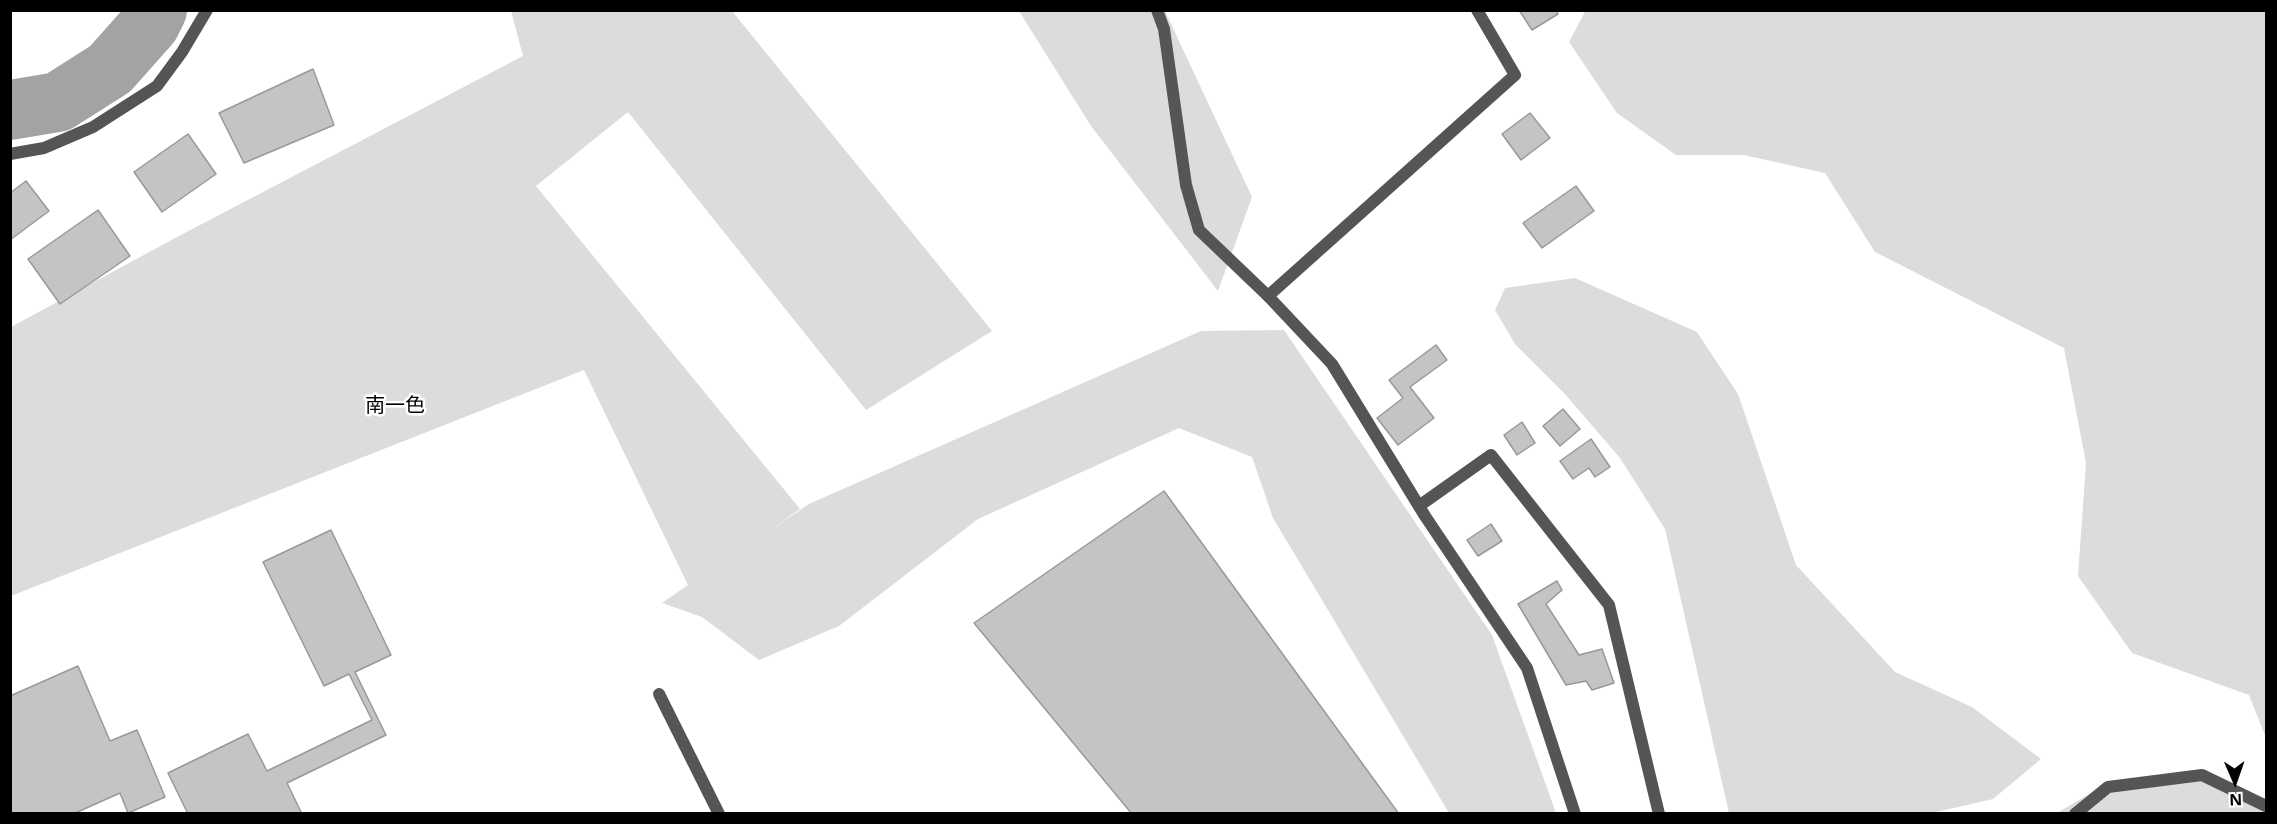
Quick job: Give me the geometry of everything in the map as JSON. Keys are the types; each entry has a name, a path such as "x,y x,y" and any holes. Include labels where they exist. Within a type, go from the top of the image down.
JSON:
{"street":[{"path":"10,154 44,148 93,127 157,86 182,52 207,10"},
{"path":"1157,10 1164,29 1186,184 1199,230 1269,296 1332,364 1419,506 1527,668 1575,813"},
{"path":"1269,296 1515,75 1477,10"},
{"path":"1419,506 1491,455 1609,605 1659,813"},
{"path":"659,694 719,813"},
{"path":"2075,813 2108,786 2202,775 2266,806"}],"shaded area":[{"path":"1586,10 2266,11 2266,738 2249,695 2132,653 2078,576 2086,463 2064,348 1875,252 1825,173 1744,155 1676,155 1617,113 1569,42"},
{"path":"511,11 732,11 992,331 866,410 628,112 536,186 800,509 765,534 809,504 1201,331 1284,330 1492,635 1556,813 1449,813 1273,518 1252,457 1179,428 978,519 839,626 759,660 702,617 662,603 688,585 584,370 11,596 11,327 177,237 523,56"},
{"path":"1019,11 1165,11 1252,197 1218,291 1091,126"},
{"path":"1575,278 1697,332 1738,394 1796,565 1895,672 1972,707 2041,759 1993,799 1932,813 1729,813 1665,529 1620,458 1564,393 1515,344 1495,310 1505,288"},
{"path":"2197,771 2266,806 2266,814 2055,814 2103,786"}],"building":[{"path":"1519,10 1556,10 1558,14 1532,30"},
{"path":"313,69 334,125 244,163 219,113"},
{"path":"1530,113 1550,138 1521,160 1502,134"},
{"path":"188,134 216,174 162,212 134,172"},
{"path":"26,181 49,211 10,240 10,193"},
{"path":"1576,186 1594,211 1542,248 1523,223"},
{"path":"98,210 130,256 60,304 28,259"},
{"path":"1436,345 1447,360 1410,387 1434,418 1398,445 1377,418 1403,398 1389,380"},
{"path":"1563,409 1580,429 1560,446 1543,426"},
{"path":"1522,422 1535,443 1517,455 1504,435"},
{"path":"1591,439 1610,467 1595,477 1589,468 1573,479 1560,461"},
{"path":"1164,491 1399,814 1132,814 974,623"},
{"path":"1491,524 1502,541 1478,556 1467,540"},
{"path":"331,530 391,655 355,672 386,735 287,783 302,814 188,814 168,773 248,734 267,771 372,720 349,674 324,686 263,562"},
{"path":"1557,581 1562,590 1546,604 1579,655 1602,649 1614,683 1592,690 1586,681 1566,685 1518,604"},
{"path":"78,666 110,741 137,730 165,797 128,813 120,793 73,814 10,814 10,696"}],"waterway":[{"path":"10,110 58,102 110,69 150,24 157,10"}],"district":[{"name":"南一色","path":"395,406"}]}
